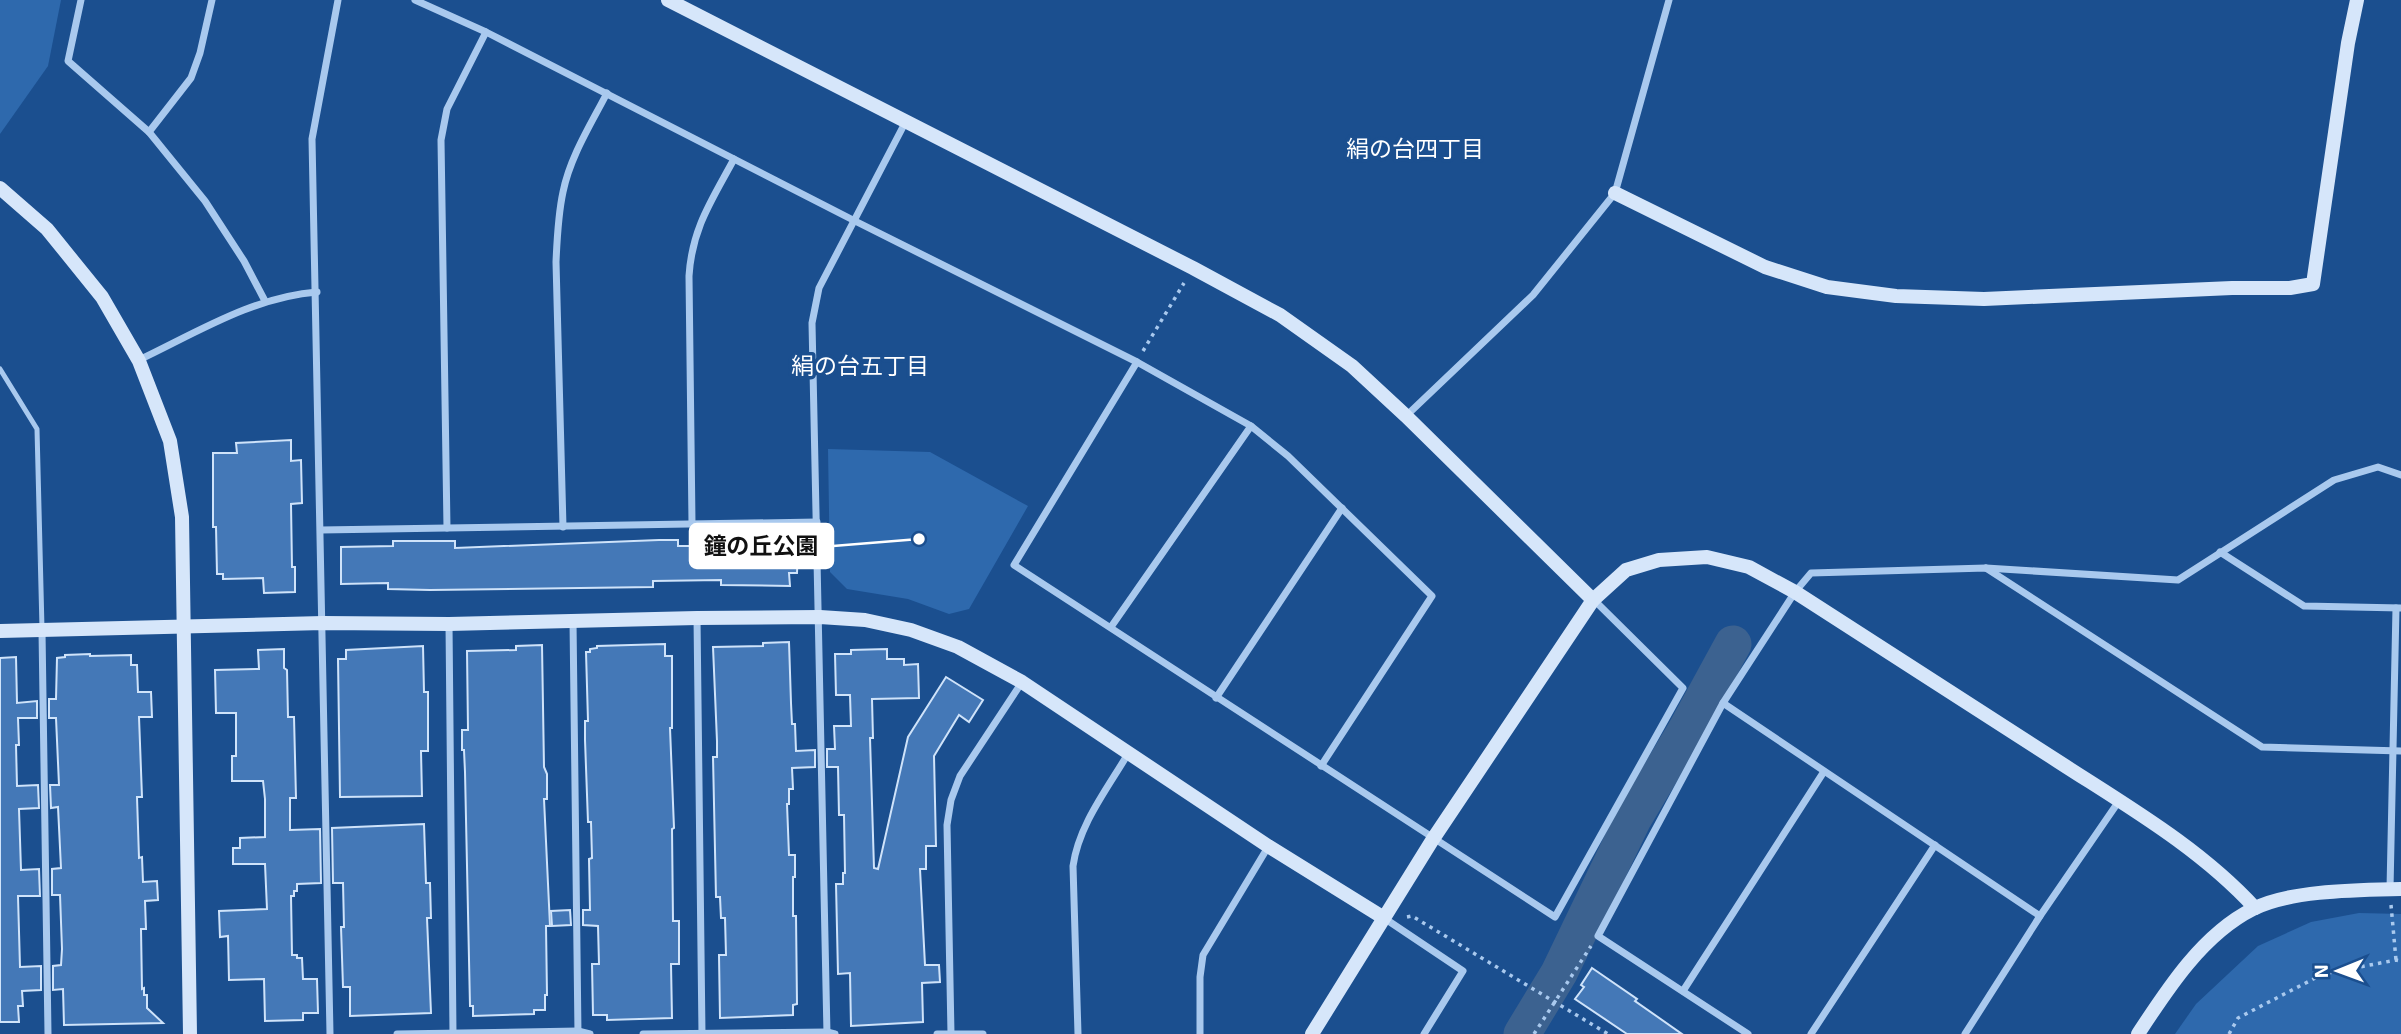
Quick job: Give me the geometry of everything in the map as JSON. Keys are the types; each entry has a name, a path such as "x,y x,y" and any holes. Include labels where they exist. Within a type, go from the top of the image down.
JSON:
{"street":[{"path":"80,0 68,61 149,132 205,201 244,261 265,301"},
{"path":"149,132 191,78 200,53 212,0"},
{"path":"330,1034 312,139 338,0"},
{"path":"415,0 486,32 1137,362 1251,426 1287,456 1432,596 1321,766"},
{"path":"668,0 1280,315 1352,366 1406,415 1683,688 1555,917 1014,565 1137,362"},
{"path":"1406,415 1533,295 1615,193 1669,0"},
{"path":"1615,193 1765,267 1827,287 1882,294 1984,299 2290,288 2313,284 2348,43 2357,0"},
{"path":"447,528 440,140 447,109 486,32"},
{"path":"563,527 557,225 563,189 578,150 607,93"},
{"path":"643,1034 830,1033 820,753 820,617 812,323 819,288 906,121"},
{"path":"692,523 688,276 690,252 698,227 734,159"},
{"path":"0,188 47,229 102,297 139,361 170,441 182,517 190,1034"},
{"path":"139,361 265,301 293,294 317,292"},
{"path":"1111,627 1251,426"},
{"path":"1748,1034 1598,936 1723,704 1795,592 1811,573 1986,568 2178,580 2334,480 2378,467 2401,475"},
{"path":"1216,698 1342,508"},
{"path":"321,530 817,522"},
{"path":"2138,1034 2207,943 2228,924 2255,908 2330,892 2396,889 2398,608 2304,606 2220,552"},
{"path":"1312,1034 1433,839 1593,600 1626,570 1659,560 1707,557 1749,567 1795,592 2120,801 2201,857 2235,886 2255,908"},
{"path":"1986,568 2262,747 2397,751"},
{"path":"0,631 323,623 449,624 820,617 865,620 911,630 958,647 1022,682 1268,846 1463,971 1424,1034"},
{"path":"696,618 702,1033"},
{"path":"573,621 578,1032"},
{"path":"449,624 453,1033"},
{"path":"42,631 48,1034"},
{"path":"951,1034 947,825 951,800 960,776 1022,682"},
{"path":"1723,704 2040,916"},
{"path":"1078,1034 1073,866 1075,847 1130,752"},
{"path":"1683,991 1823,773"},
{"path":"1965,1034 2040,916 2120,801"},
{"path":"1811,1034 1935,845"},
{"path":"1200,1034 1200,977 1203,955 1268,846"},
{"path":"397,1034 590,1034"},
{"path":"937,1034 983,1034"}],"lane":[{"path":"0,369 37,429 42,631"}],"path":[{"path":"1137,362 1193,268"},
{"path":"2229,1034 2238,1018 2323,974 2398,960 2396,889"},
{"path":"1384,918 1412,916 1608,1034"},
{"path":"1534,1034 1598,936"}],"shaded area":[{"path":"0,0 61,0 48,66 0,134"},
{"path":"828,449 930,452 1028,506 969,609 949,614 908,599 847,589 830,572"},
{"path":"2359,913 2401,914 2401,1034 2175,1034 2196,1004 2258,946 2311,922"}],"building":[{"path":"291,440 291,461 301,460 302,503 291,504 295,592 264,593 263,578 223,579 223,574 217,574 216,527 213,527 213,453 237,453 236,443"},
{"path":"678,540 678,546 720,546 720,541 741,541 741,548 798,548 797,573 789,573 790,586 721,585 721,580 653,581 653,587 430,590 388,589 388,583 341,584 341,547 393,546 393,541 455,541 455,548"},
{"path":"789,642 792,724 795,724 796,751 815,750 815,767 792,768 793,789 789,789 787,804 789,855 795,855 793,916 796,916 797,1004 793,1005 793,1015 720,1018 719,955 726,955 725,918 721,918 720,897 716,897 713,757 717,757 717,741 713,647 763,646 763,643"},
{"path":"665,644 665,656 672,656 670,728 674,828 673,921 679,921 679,964 671,964 672,1018 607,1020 607,1015 593,1015 592,964 599,964 598,926 583,925 583,910 590,910 589,859 592,858 585,740 585,721 588,721 586,652 597,646"},
{"path":"542,645 544,767 547,774 547,799 544,799 550,926 546,926 545,1010 534,1010 534,1014 473,1016 473,1006 470,1006 465,772 462,750 462,730 468,730 467,651 516,650 516,646"},
{"path":"423,646 424,692 428,692 428,751 421,751 422,796 340,797 338,659 346,659 346,650"},
{"path":"284,649 288,717 294,717 296,798 290,798 290,830 320,829 321,883 297,884 297,891 291,896 292,955 302,958 303,979 317,979 318,1013 303,1013 303,1020 265,1021 264,979 229,980 228,936 220,937 219,911 267,909 265,864 233,864 233,848 240,848 240,838 265,837 265,799 263,781 232,781 232,756 236,756 236,713 216,713 215,670 259,669 258,650"},
{"path":"887,649 887,659 904,659 904,665 918,664 919,698 872,699 873,738 870,738 874,868 878,869 908,737 946,677 983,700 969,722 959,715 934,756 936,846 926,846 926,869 920,869 925,965 939,965 940,982 922,983 923,1022 851,1026 850,973 838,974 836,884 843,884 845,873 844,815 839,815 838,767 827,767 827,749 835,749 834,726 851,726 850,695 836,695 835,654 851,654 851,650"},
{"path":"90,654 131,655 131,665 137,665 138,692 151,692 152,717 139,717 142,797 137,797 139,858 142,857 143,882 157,881 158,900 145,901 146,929 141,929 142,989 144,988 144,995 147,995 147,1008 163,1023 64,1025 63,989 53,990 53,966 61,965 62,949 60,895 52,895 52,869 61,868 58,807 51,808 50,785 59,785 56,718 49,718 49,699 56,699 57,658"},
{"path":"16,657 17,703 37,701 37,718 18,718 17,786 38,785 39,808 19,809 21,870 39,869 40,896 18,896 20,967 41,966 41,990 22,991 23,1006 18,1006 19,1022 0,1022 0,658"},
{"path":"424,824 426,883 430,883 431,918 427,918 431,1013 350,1016 350,987 343,987 343,883 333,883 332,828"},
{"path":"570,910 571,925 552,926 551,911"},
{"path":"1592,968 1682,1034 1627,1034 1575,999 1584,987 1581,985"}],"waterway":[{"path":"1522,1034 1559,973 1633,819 1733,644"}],"place":[{"name":"鐘の丘公園","path":"919,539"}],"district":[{"name":"絹の台四丁目","path":"1415,149"},
{"name":"絹の台五丁目","path":"860,366"}]}
